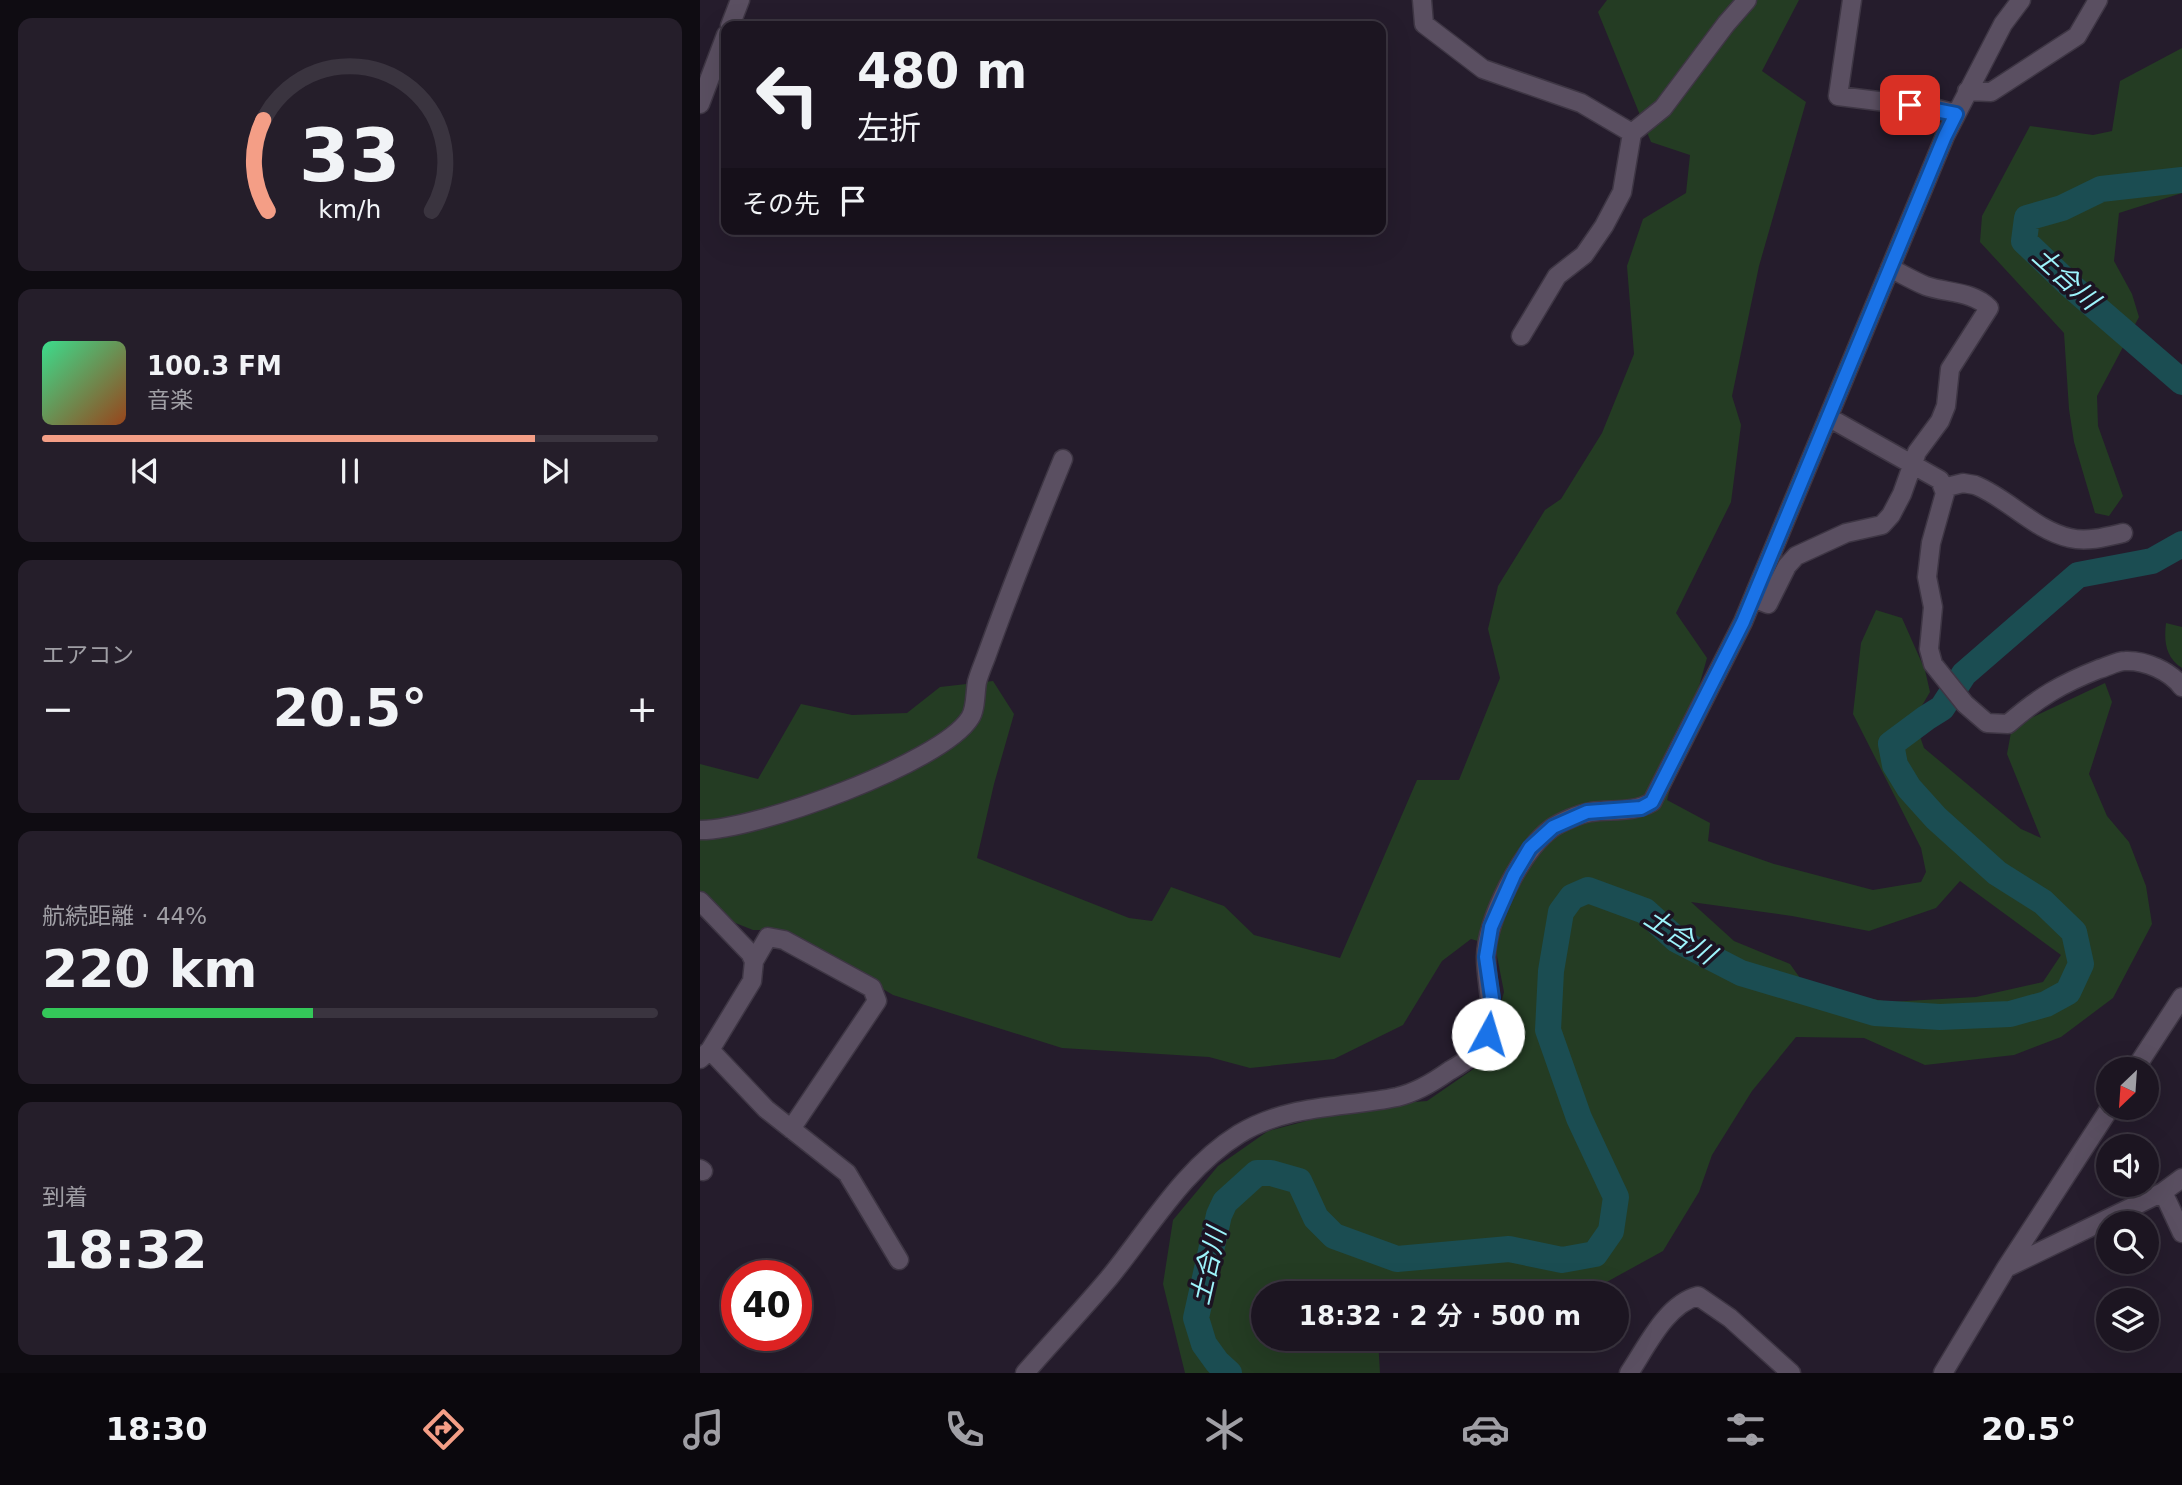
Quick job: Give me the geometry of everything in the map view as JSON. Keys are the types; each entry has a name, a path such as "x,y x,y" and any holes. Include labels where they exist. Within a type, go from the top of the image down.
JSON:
{"street":[{"path":"732,21 740,0"},
{"path":"1422,0 1424,24 1483,69 1581,103 1632,133"},
{"path":"1521,336 1557,276 1584,255 1604,226 1622,192 1632,133 1663,108 1747,0"},
{"path":"1852,0 1838,96 1934,108 1956,114"},
{"path":"1025,1373 1109,1278 1182,1182 1208,1156 1241,1132 1287,1113 1399,1096 1441,1077 1470,1057 1488,1034 1492,998 1486,957 1491,927 1514,875 1530,848 1553,827 1587,812 1641,808 1652,802 1753,598 1956,114 2003,24 2021,0"},
{"path":"1967,91 1991,92 2077,36 2098,0"},
{"path":"700,104 721,48"},
{"path":"1753,598 1768,604 1787,566 1796,556 1846,533 1882,525 1891,515 1915,464 1917,452 1940,421 1946,405 1950,369 1989,308 1983,302 1963,294 1927,286 1890,268"},
{"path":"1828,417 1940,480 1945,493 1931,543 1927,577 1933,607 1929,649 1933,664 1965,704 1987,723 2008,724 2057,686 2124,661 2153,666 2177,680 2182,687"},
{"path":"700,830 754,822 849,789 911,763 960,732 972,716 977,683 985,660 1063,459"},
{"path":"1943,488 1962,483 1975,485 2050,530 2070,538 2099,539 2123,533"},
{"path":"700,901 750,953 754,961"},
{"path":"791,1129 877,1001 872,988 784,940 768,937 754,961 752,981 705,1054 766,1110 847,1173 899,1260"},
{"path":"2143,1057 2182,997"},
{"path":"1943,1373 2102,1120"},
{"path":"2007,1268 2163,1192 2182,1178"},
{"path":"2163,1192 2182,1233"},
{"path":"1629,1373 1663,1323 1683,1301 1698,1296 1730,1318 1791,1373"}],"green space":[{"path":"1607,0 1799,0 1762,71 1806,102 1759,266 1732,396 1741,425 1731,502 1676,613 1707,658 1667,800 1710,823 1708,841 1774,864 1873,890 1921,882 1926,872 1921,848 1853,714 1861,643 1876,610 1902,618 1925,670 1930,692 1914,719 1924,748 2021,829 2041,838 2007,754 2012,727 2105,683 2112,702 2089,774 2107,816 2129,842 2146,886 2152,924 2113,998 2061,1037 2014,1055 1925,1065 1864,1038 1796,1037 1752,1091 1712,1155 1699,1192 1663,1251 1608,1281 1251,1281 1251,1351 1379,1351 1380,1373 1185,1373 1163,1284 1173,1220 1218,1166 1268,1131 1363,1106 1427,1101 1485,1061 1504,992 1495,946 1471,939 1442,961 1403,1025 1334,1059 1250,1068 1209,1057 1062,1048 893,995 784,930 753,930 700,909 700,764 758,779 801,704 852,715 907,713 940,687 993,681 1014,714 977,858 1129,918 1152,921 1171,887 1224,906 1254,935 1340,958 1417,780 1459,780 1500,678 1488,629 1498,586 1545,510 1561,499 1602,433 1634,354 1627,266 1643,219 1686,193 1690,155 1651,142 1598,12","holes":["1960,881 2061,955 2043,982 1976,997 1889,1002 1835,992 1800,978 1790,964 1734,941 1691,902 1792,916 1869,931 1936,908"]},
{"path":"2182,48 2182,193 2119,213 2114,261 2132,294 2139,317 2097,396 2098,426 2123,496 2109,516 2095,513 2074,442 2064,333 1980,242 1982,216 2030,126 2093,135 2112,131 2120,81"},
{"path":"2166,623 2182,627 2182,668 2169,654 2165,636"}],"waterway":[{"name":"土合川","path":"2182,180 2101,189 2062,208 2027,218 2024,241 2071,286 2182,382"},
{"name":"土合川","path":"1229,1373 1204,1344 1196,1318 1219,1215 1225,1202 1257,1173 1271,1173 1299,1181 1316,1218 1334,1236 1397,1259 1509,1249 1562,1260 1595,1254 1611,1231 1616,1197 1579,1118 1548,1030 1551,971 1561,912 1572,897 1588,890 1645,911 1677,940 1741,973 1875,1013 1940,1017 2010,1014 2046,1004 2068,992 2081,964 2074,932 2043,902 1997,873 1936,818 1909,788 1895,765 1891,744 1942,708 1964,674 2078,575 2152,561 2182,544"}],"route":[{"path":"1488,1034 1492,998 1486,957 1491,927 1514,875 1530,848 1553,827 1587,812 1641,808 1652,802 1743,622 1956,114 1910,105"}]}
